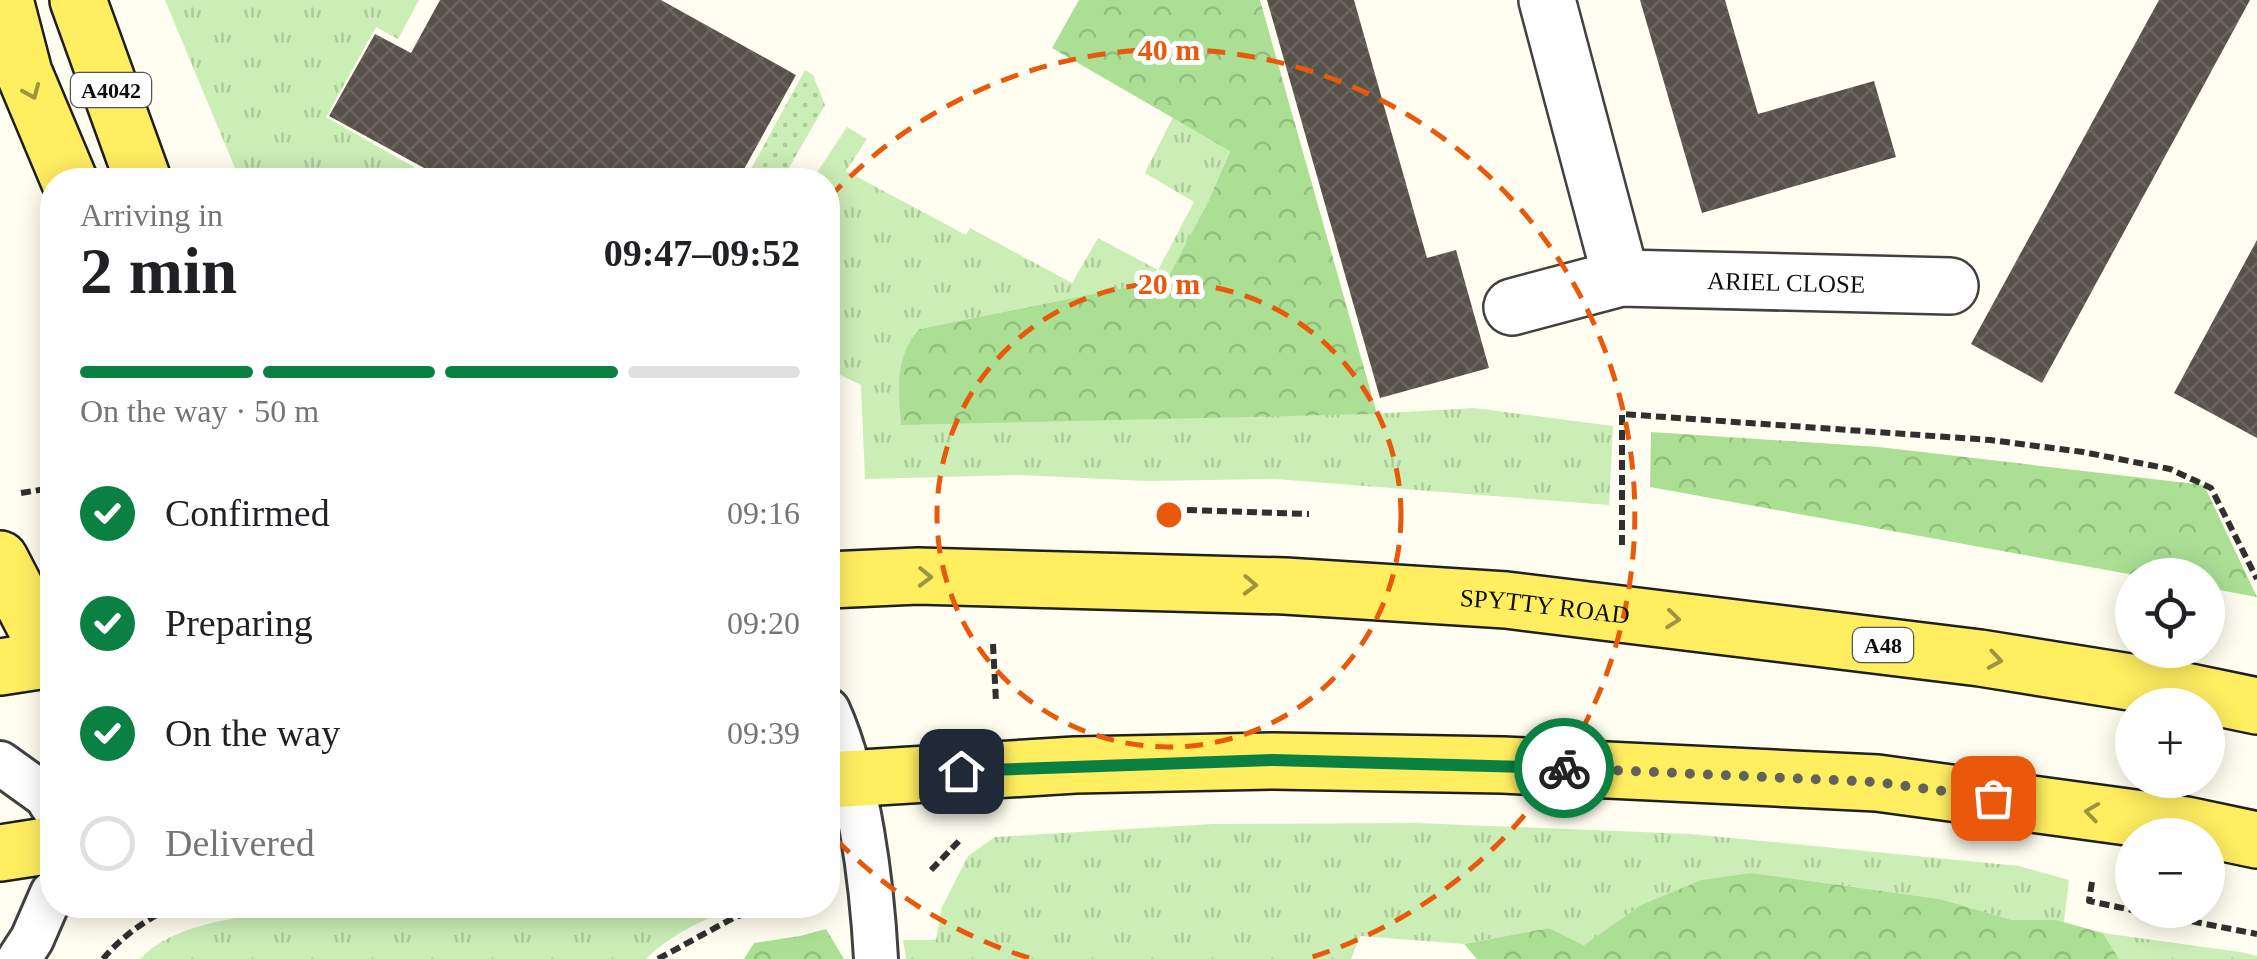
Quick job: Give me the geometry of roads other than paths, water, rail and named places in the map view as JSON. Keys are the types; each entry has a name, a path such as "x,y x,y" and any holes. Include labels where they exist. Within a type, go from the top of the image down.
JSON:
{"main road":[{"name":"A4042","path":"5,0 24,72 64,168"},
{"name":"A4042","path":"78,0 139,168"},
{"path":"0,560 40,636"},
{"name":"SPYTTY ROAD","path":"840,579 918,576 1284,586 1506,600 1980,658 2257,706"},
{"path":"0,667 40,661"},
{"path":"840,780 998,768 1214,762 1503,765 1877,782 2186,825 2257,840"},
{"path":"0,853 40,847"}],"street":[{"path":"1547,0 1621,278"},
{"name":"ARIEL CLOSE","path":"1512,307 1621,278 1950,286"}],"lane":[{"path":"0,763 40,792"},
{"path":"840,786 869,874 876,959"},
{"path":"20,959 41,918"}]}
